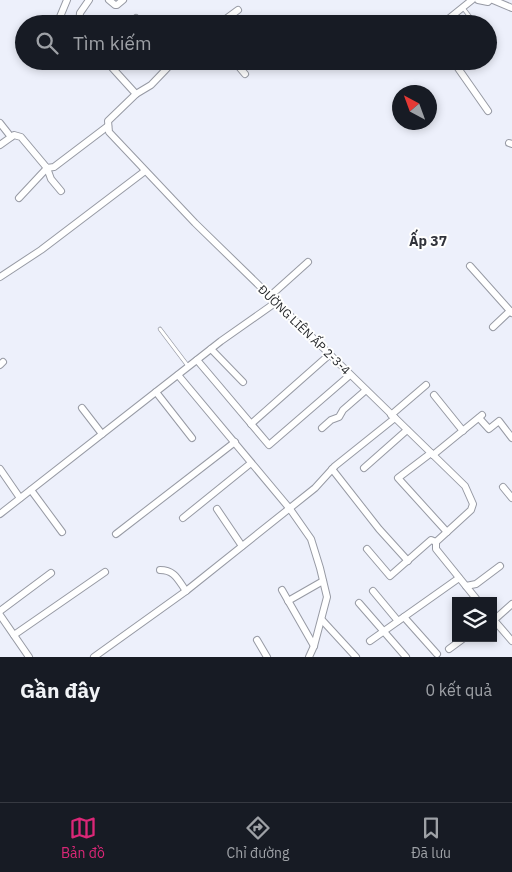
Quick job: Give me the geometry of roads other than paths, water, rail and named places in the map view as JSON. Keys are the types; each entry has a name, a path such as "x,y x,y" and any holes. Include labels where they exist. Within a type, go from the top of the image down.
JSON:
{"street":[{"path":"61,15 67,0"},
{"path":"80,15 89,0"},
{"path":"109,0 115,5 123,0"},
{"path":"453,15 472,0"},
{"path":"478,0 488,2 492,0 512,8"},
{"path":"231,15 238,10"},
{"path":"114,70 136,94"},
{"path":"19,198 47,168 54,167 108,126 108,121 136,94 151,85 165,70"},
{"path":"242,70 245,74"},
{"path":"459,70 488,111"},
{"path":"0,123 11,137"},
{"name":"ĐƯỜNG LIÊN ẤP 2-3-4","path":"108,126 109,132 194,223 465,486 474,504 471,510 436,542 431,540 408,560"},
{"path":"0,145 14,135 21,137 47,168 51,179 61,191"},
{"path":"0,277 40,250 145,171"},
{"path":"269,297 308,262"},
{"path":"470,266 511,312 493,328"},
{"path":"0,514 211,349 275,303"},
{"path":"211,349 244,382"},
{"path":"250,424 330,355"},
{"path":"197,360 269,445 350,375"},
{"path":"178,375 290,509 311,539 327,597 322,620 309,657"},
{"path":"94,657 186,591 290,509 426,385"},
{"path":"322,428 339,416 343,410 366,390"},
{"path":"156,392 192,438"},
{"path":"434,395 463,431"},
{"path":"82,408 102,434"},
{"path":"447,532 398,478 480,417 489,429 499,422 512,438"},
{"path":"364,468 407,430"},
{"path":"116,534 235,442"},
{"path":"184,518 251,463"},
{"path":"332,469 379,529 408,560 388,577 367,549"},
{"path":"0,470 20,498"},
{"path":"503,487 512,498"},
{"path":"31,490 62,532"},
{"path":"217,509 242,546"},
{"path":"436,542 436,549 440,556 475,597"},
{"path":"466,586 476,584 500,566"},
{"path":"160,570 168,570 176,577 186,591"},
{"path":"14,635 105,572"},
{"path":"29,657 0,613 51,573"},
{"path":"370,641 459,578"},
{"path":"288,601 324,581"},
{"path":"282,590 314,646"},
{"path":"373,591 398,621"},
{"path":"359,603 406,657"},
{"path":"497,616 512,604"},
{"path":"404,617 435,654"},
{"path":"322,620 356,657"},
{"path":"497,623 512,641"},
{"path":"257,640 267,657"},
{"path":"449,649 459,642"}],"lane":[{"path":"463,7 469,15"},
{"path":"160,329 189,366"}],"district":[{"name":"Ấp 37","path":"428,241"}]}
